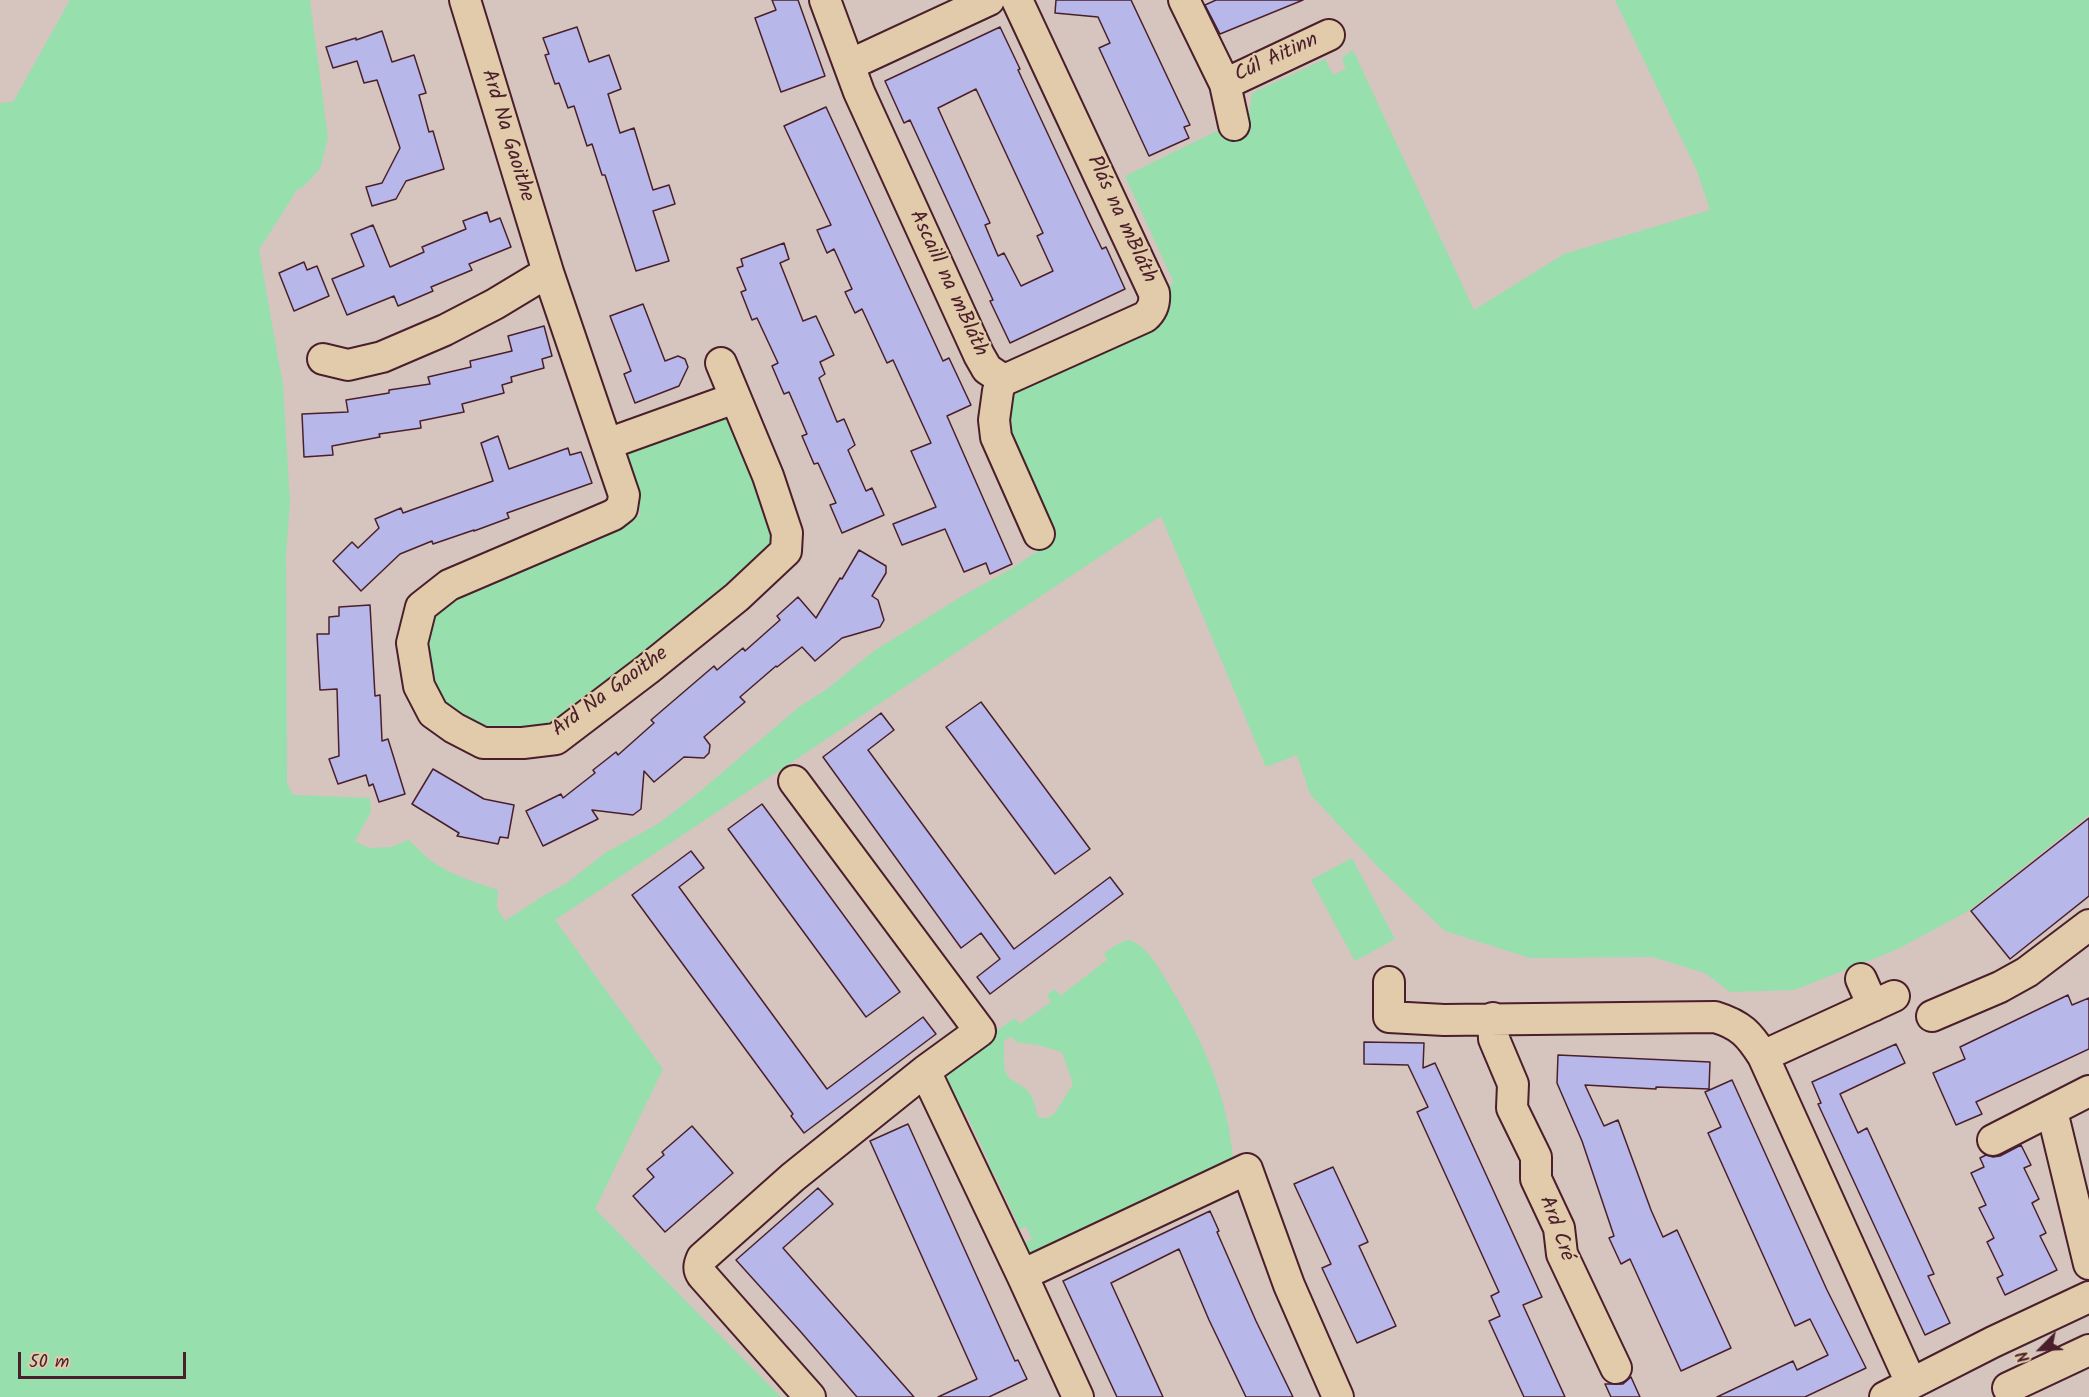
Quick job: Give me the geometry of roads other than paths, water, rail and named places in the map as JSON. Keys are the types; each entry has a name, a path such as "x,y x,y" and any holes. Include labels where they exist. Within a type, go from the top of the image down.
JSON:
{"street":[{"name":"Ard Na Gaoithe","path":"465,0 548,272 624,495 622,508 613,515 449,585 421,607 412,643 419,686 433,713 454,728 483,743 523,743 556,739 737,597 786,551 787,533 768,476 721,363"},
{"name":"Ascaill na mBláth","path":"825,0 859,92 979,355 987,369 1002,379 994,420 996,437 1039,534"},
{"path":"849,65 940,10 989,0"},
{"name":"Cúl Aitinn","path":"1184,0 1225,84 1234,125"},
{"name":"Plás na mBláth","path":"1002,379 1009,378 1145,317 1151,312 1155,300 1154,292 1020,7"},
{"name":"Cúl Aitinn","path":"1225,84 1329,35"},
{"path":"323,359 348,365 382,357 485,309 548,272"},
{"path":"607,444 735,398"},
{"path":"794,781 980,1031 925,1071 794,1177 702,1258 699,1270 702,1275 810,1397"},
{"path":"1944,1002 2027,972 2089,925"},
{"path":"1763,1056 1883,1001 1861,979"},
{"path":"1389,982 1389,1017 1444,1020 1715,1017 1734,1023 1745,1031 1763,1056 1894,1393 2085,1310"},
{"name":"Ard Cré","path":"1493,1018 1494,1039 1513,1083 1512,1108 1536,1157 1536,1179 1559,1228 1562,1254 1616,1368"},
{"path":"925,1071 1022,1275 1071,1395"},
{"path":"1993,1140 2089,1091"},
{"path":"2052,1111 2089,1264"},
{"path":"1022,1275 1247,1169 1290,1285 1338,1397"},
{"path":"2008,1388 2089,1350"}]}
